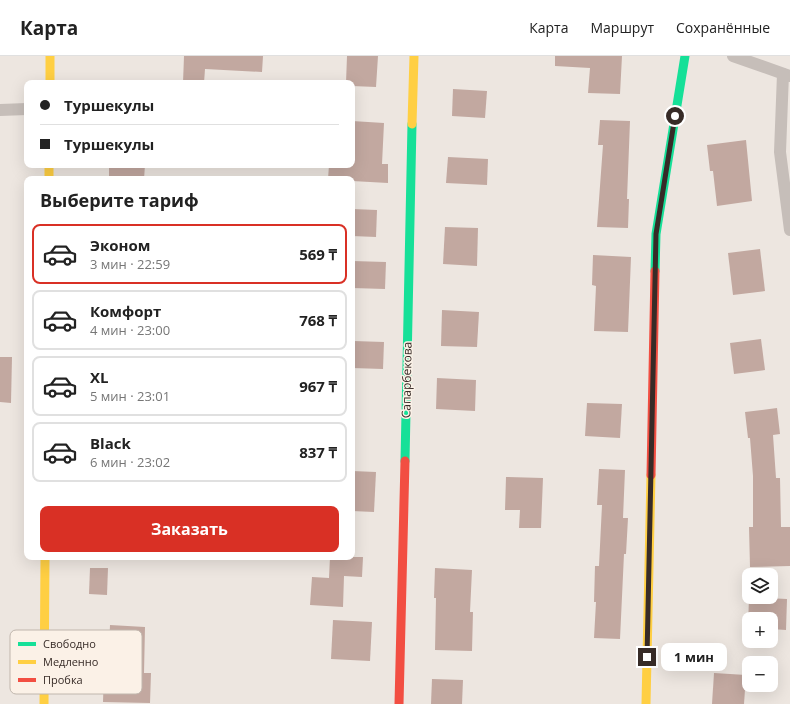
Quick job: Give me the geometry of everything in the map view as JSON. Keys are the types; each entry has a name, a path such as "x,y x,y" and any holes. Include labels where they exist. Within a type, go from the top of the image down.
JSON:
{"street":[{"path":"50,56 50,80"},
{"name":"Сапарбекова","path":"399,704 414,56"},
{"path":"646,704 656,234 685,56"},
{"path":"732,56 787,75 780,152 790,230"},
{"path":"0,110 24,109"},
{"path":"45,630 46,560"},
{"path":"44,694 44,704"}],"building":[{"path":"184,56 263,56 262,72 205,69 204,80 183,80"},
{"path":"347,56 378,56 376,87 355,86 355,80 346,80"},
{"path":"555,56 622,56 620,94 588,93 590,68 555,66"},
{"path":"453,89 487,91 485,118 452,116"},
{"path":"600,120 630,121 627,199 629,199 628,228 597,227 603,145 598,145"},
{"path":"355,121 384,123 382,164 388,164 388,183 355,181 355,176 328,176 329,168 355,168"},
{"path":"746,140 752,201 717,206 713,171 710,171 707,145"},
{"path":"448,157 488,159 487,185 446,183"},
{"path":"109,168 145,168 144,176 109,176"},
{"path":"355,209 377,210 376,237 355,236"},
{"path":"445,227 478,228 477,266 443,264"},
{"path":"760,249 765,291 733,295 728,253"},
{"path":"593,255 631,257 628,332 594,331 596,286 592,285"},
{"path":"355,261 386,262 385,289 355,288"},
{"path":"442,310 479,312 477,347 441,346"},
{"path":"761,339 765,370 734,374 730,343"},
{"path":"355,341 384,342 383,369 355,368"},
{"path":"0,357 12,357 11,403 0,402"},
{"path":"437,378 476,380 475,411 436,409"},
{"path":"587,403 622,404 620,438 585,436"},
{"path":"777,408 780,434 773,435 776,478 780,478 781,527 790,527 790,566 750,567 749,527 753,527 753,476 750,438 748,438 745,412"},
{"path":"599,469 625,470 623,518 628,518 626,554 624,554 620,639 594,638 596,602 594,602 595,566 599,566 602,505 597,505"},
{"path":"355,471 376,472 374,512 355,511"},
{"path":"506,477 543,478 541,528 519,528 520,510 505,510"},
{"path":"355,557 363,557 362,577 344,576 343,607 310,605 312,577 329,578 330,560 355,560"},
{"path":"90,568 108,568 107,595 89,594"},
{"path":"435,568 472,570 470,612 473,612 472,651 435,650"},
{"path":"778,599 787,599 786,630 778,629 778,612 748,612 749,604 778,604"},
{"path":"333,620 372,622 370,661 331,659"},
{"path":"110,625 145,627 144,673 151,673 150,703 103,702 103,694 142,694 142,630 110,630"},
{"path":"714,673 742,675 742,692 745,692 744,704 712,704"},
{"path":"432,679 463,680 462,704 431,704"}],"traffic: fast":[{"path":"655,271 656,234 685,56"},
{"path":"405,461 412,124"}],"traffic: slow":[{"path":"50,56 50,80"},
{"path":"412,124 414,56"},
{"path":"49,168 49,176"},
{"path":"646,704 651,475"},
{"path":"45,560 45,630"},
{"path":"44,694 44,704"}],"traffic: jam":[{"path":"651,475 655,271"},
{"path":"399,704 405,461"}],"route":[{"path":"647,657 656,234 675,116"}]}
